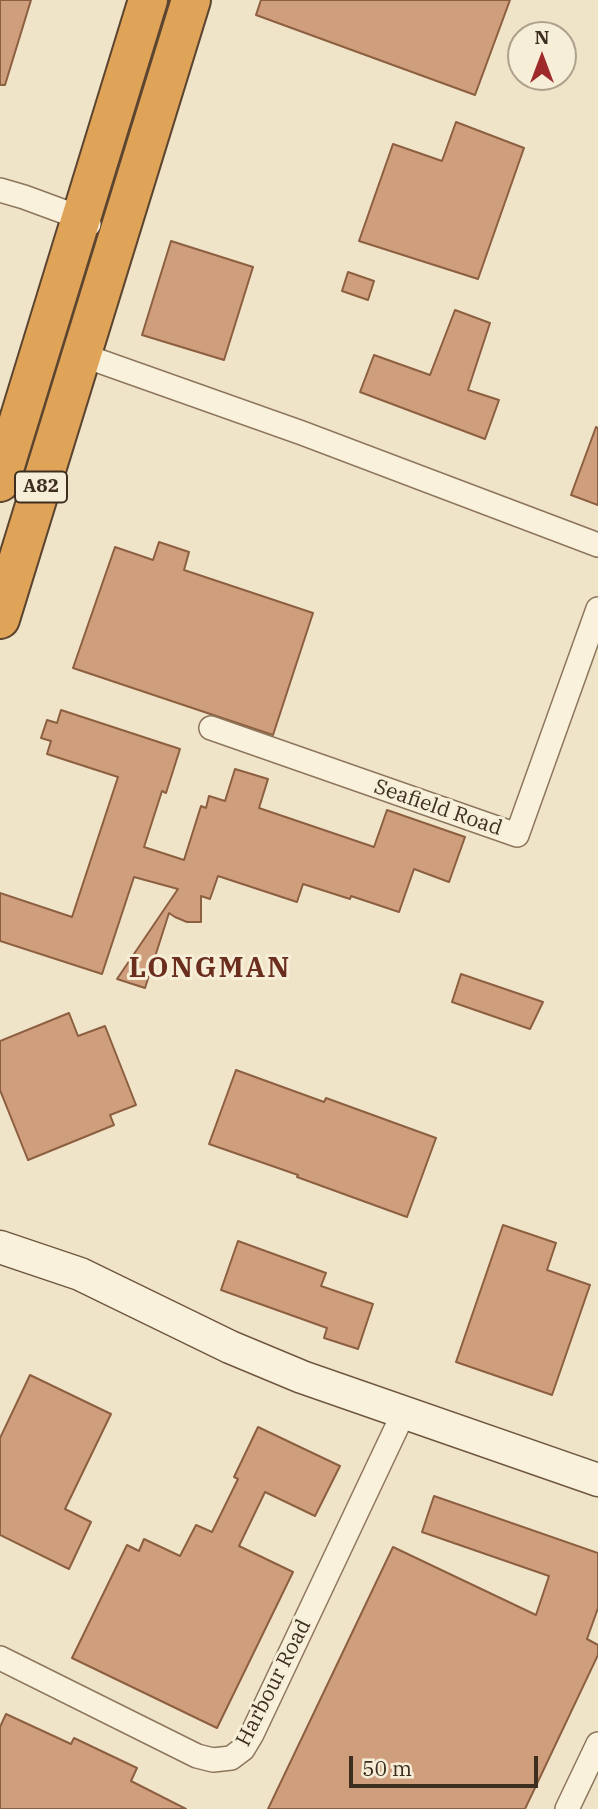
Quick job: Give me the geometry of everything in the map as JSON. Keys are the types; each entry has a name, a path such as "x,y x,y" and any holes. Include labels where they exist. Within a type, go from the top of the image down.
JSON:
{"highway":[{"name":"A82","path":"0,482 148,0"},
{"name":"A82","path":"0,619 191,0"}],"street":[{"path":"0,190 81,218 100,232 113,252"},
{"path":"82,355 302,433 598,545"},
{"name":"Seafield Road","path":"211,728 517,835 598,609"},
{"path":"0,1247 80,1275 230,1347 302,1377 598,1480"},
{"name":"Harbour Road","path":"0,1658 197,1756 213,1760 231,1758 243,1749 252,1734 404,1412"},
{"path":"567,1809 598,1744"}],"building":[{"path":"0,0 31,0 5,85 0,85"},
{"path":"261,0 510,0 475,95 256,15"},
{"path":"456,122 524,148 478,279 359,241 393,144 442,161"},
{"path":"171,241 253,267 224,360 142,335"},
{"path":"348,272 374,281 368,300 342,291"},
{"path":"455,310 490,323 468,390 499,400 485,439 360,392 374,355 430,375"},
{"path":"596,427 598,428 598,505 571,495"},
{"path":"159,542 189,552 184,570 313,613 273,735 73,668 115,547 153,560"},
{"path":"61,710 180,749 166,793 162,791 144,847 184,860 201,806 206,808 209,796 225,801 235,769 268,779 259,808 374,847 387,810 465,837 449,882 414,869 399,912 303,884 297,902 218,876 210,899 201,896 201,922 187,922 169,913 145,988 117,979 178,889 134,877 102,974 0,941 0,893 72,917 118,777 47,754 51,741 41,738 47,720 57,723"},
{"path":"461,974 543,1002 530,1029 452,1002"},
{"path":"69,1013 78,1036 105,1026 136,1105 110,1115 114,1125 28,1160 0,1090 0,1041"},
{"path":"236,1070 324,1102 326,1098 436,1138 407,1217 209,1144"},
{"path":"503,1225 556,1243 547,1270 590,1285 552,1395 456,1362"},
{"path":"238,1241 326,1273 321,1286 373,1304 358,1349 324,1338 327,1328 221,1290"},
{"path":"30,1375 111,1414 65,1509 91,1522 69,1569 0,1535 0,1438"},
{"path":"258,1427 340,1466 315,1516 265,1492 239,1546 293,1572 217,1728 72,1658 127,1545 139,1551 144,1539 180,1556 196,1525 212,1532 238,1479 234,1477"},
{"path":"434,1496 598,1553 598,1608 587,1639 598,1645 598,1655 525,1809 268,1809 393,1547 536,1615 549,1576 422,1532"},
{"path":"6,1714 71,1744 74,1738 137,1768 131,1781 186,1809 0,1809 0,1727"}],"district":[{"name":"LONGMAN","path":"210,969"}]}
